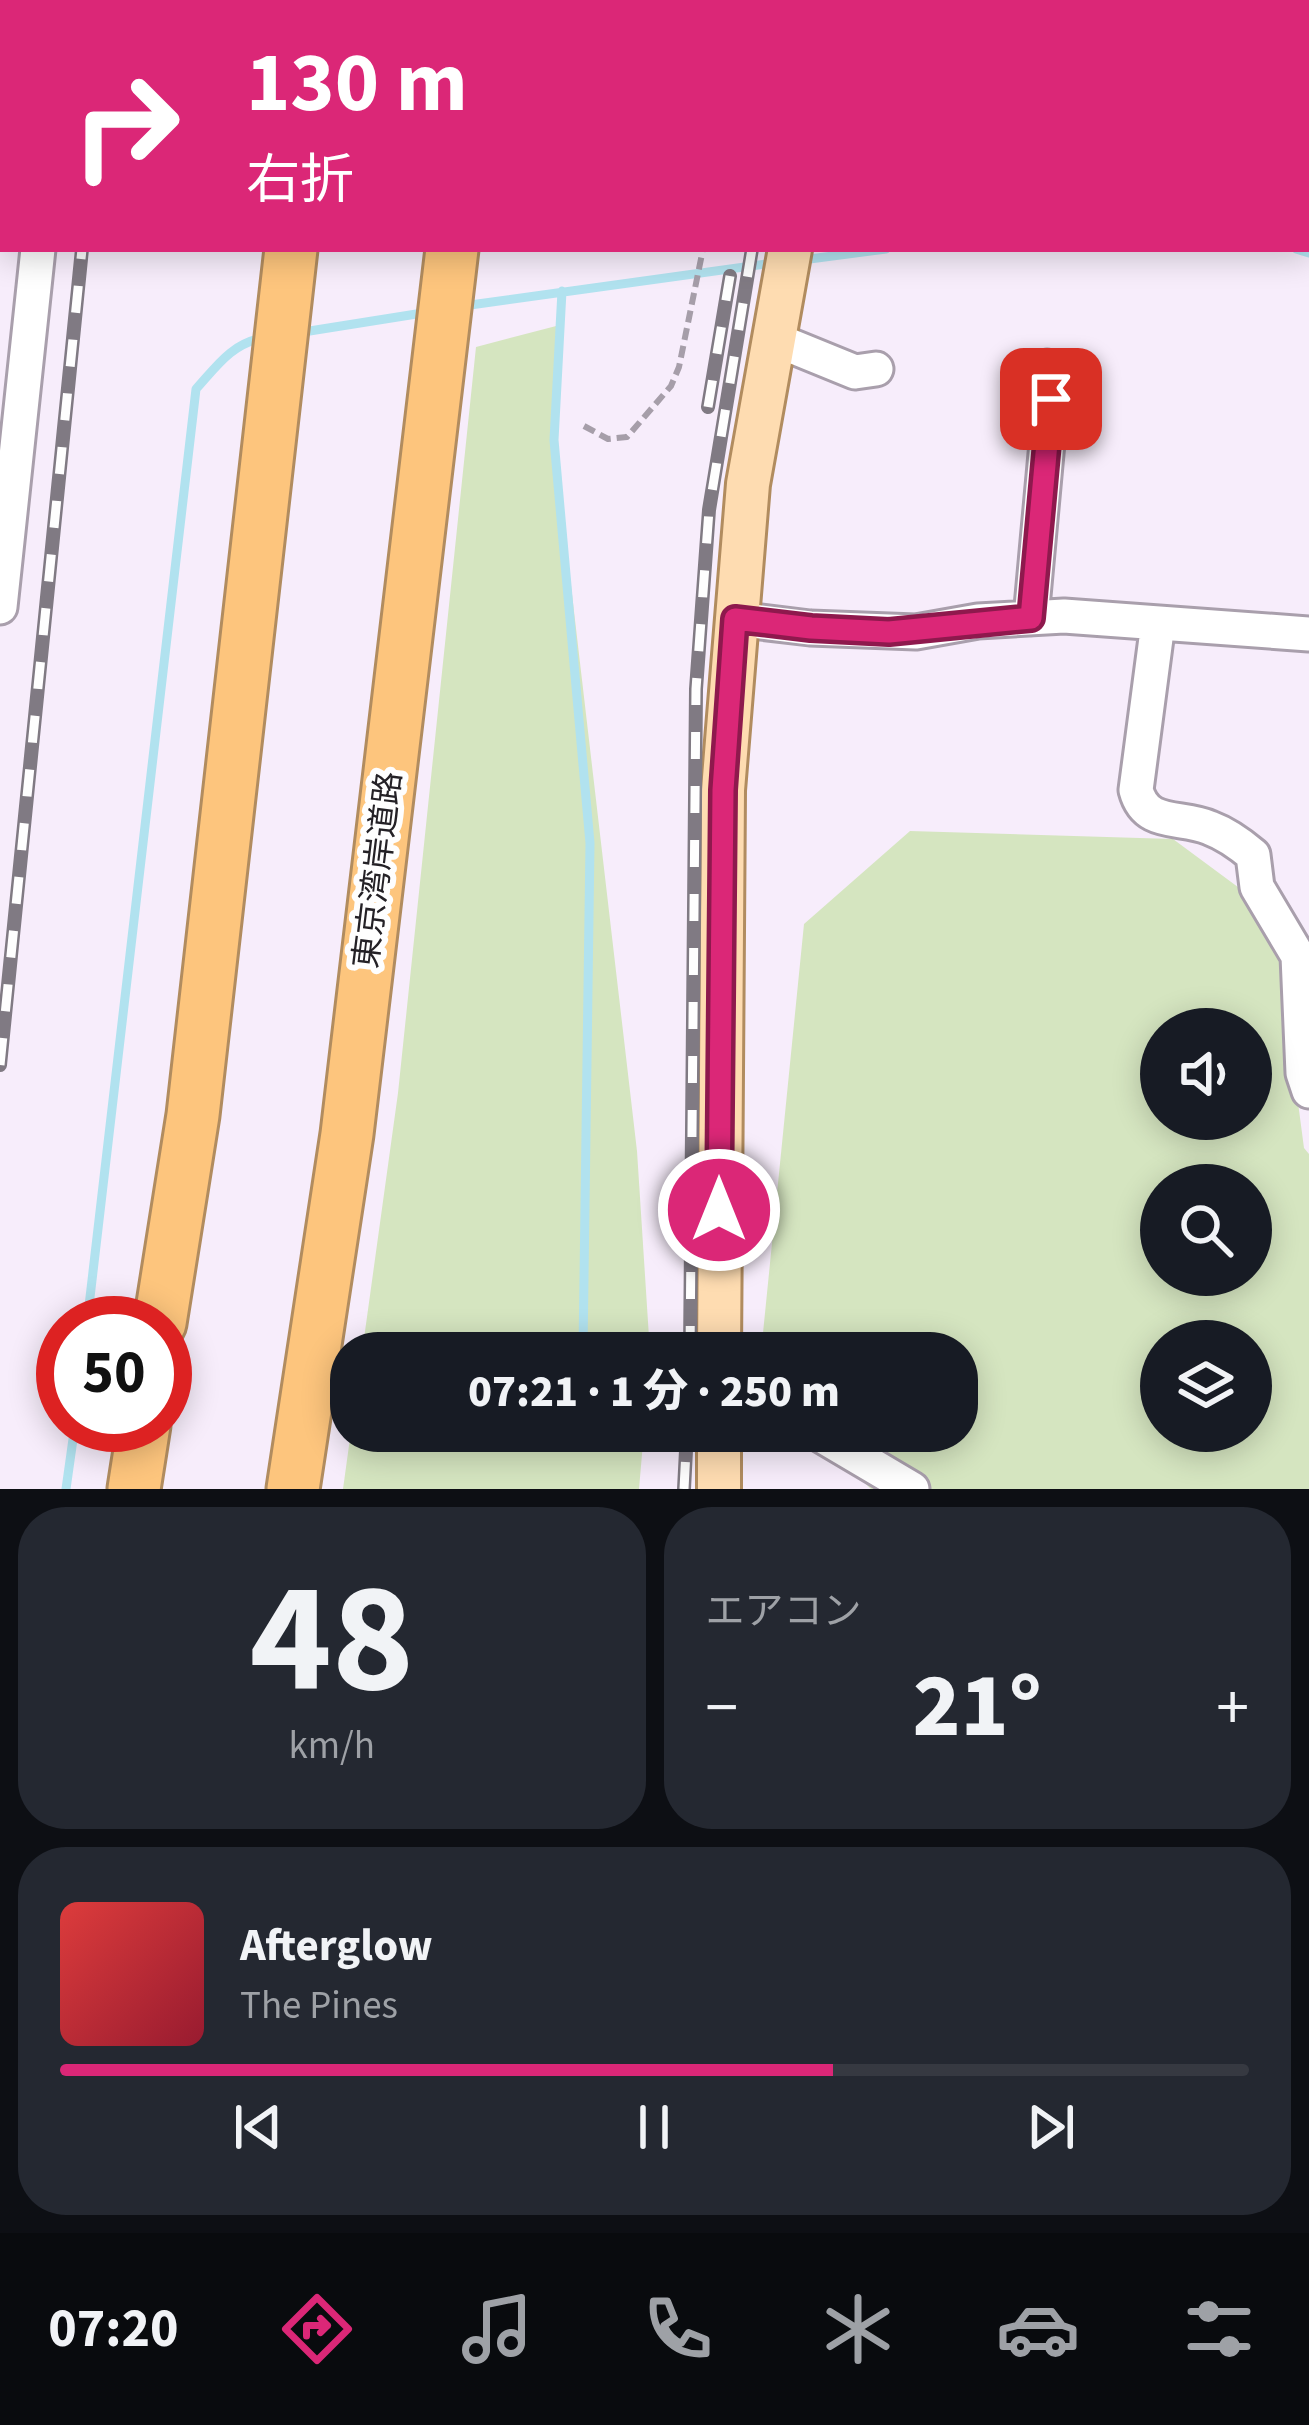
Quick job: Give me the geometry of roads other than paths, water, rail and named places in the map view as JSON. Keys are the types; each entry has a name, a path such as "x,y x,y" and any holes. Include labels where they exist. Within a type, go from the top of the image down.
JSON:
{"highway":[{"name":"東京湾岸道路","path":"292,1489 347,1134 451,254"},
{"path":"164,1296 193,1115 289,269"},
{"path":"134,1489 140,1452"}],"main road":[{"path":"718,1332 723,790 748,484 789,252"},
{"path":"719,1452 719,1489"}],"street":[{"path":"0,607 38,252"},
{"path":"774,339 855,372 876,368"},
{"path":"1031,618 1051,399 1047,367"},
{"path":"735,619 916,632 978,621 1064,616 1309,634"},
{"path":"1158,623 1136,790 1140,806 1152,816 1207,826 1253,855 1257,887 1298,956 1303,1073 1309,1091"},
{"path":"849,1452 912,1489"}],"waterway":[{"path":"802,260 863,252"},
{"path":"463,306 773,263"},
{"path":"562,291 554,440 590,843 583,1332"},
{"path":"297,333 429,312"},
{"path":"90,1296 196,389 233,351 263,338"},
{"path":"66,1489 71,1452"}],"railway":[{"path":"0,1065 82,252"},
{"path":"690,1332 696,689 709,510 752,252"},
{"path":"708,407 730,276"},
{"path":"684,1489 686,1452"}]}
